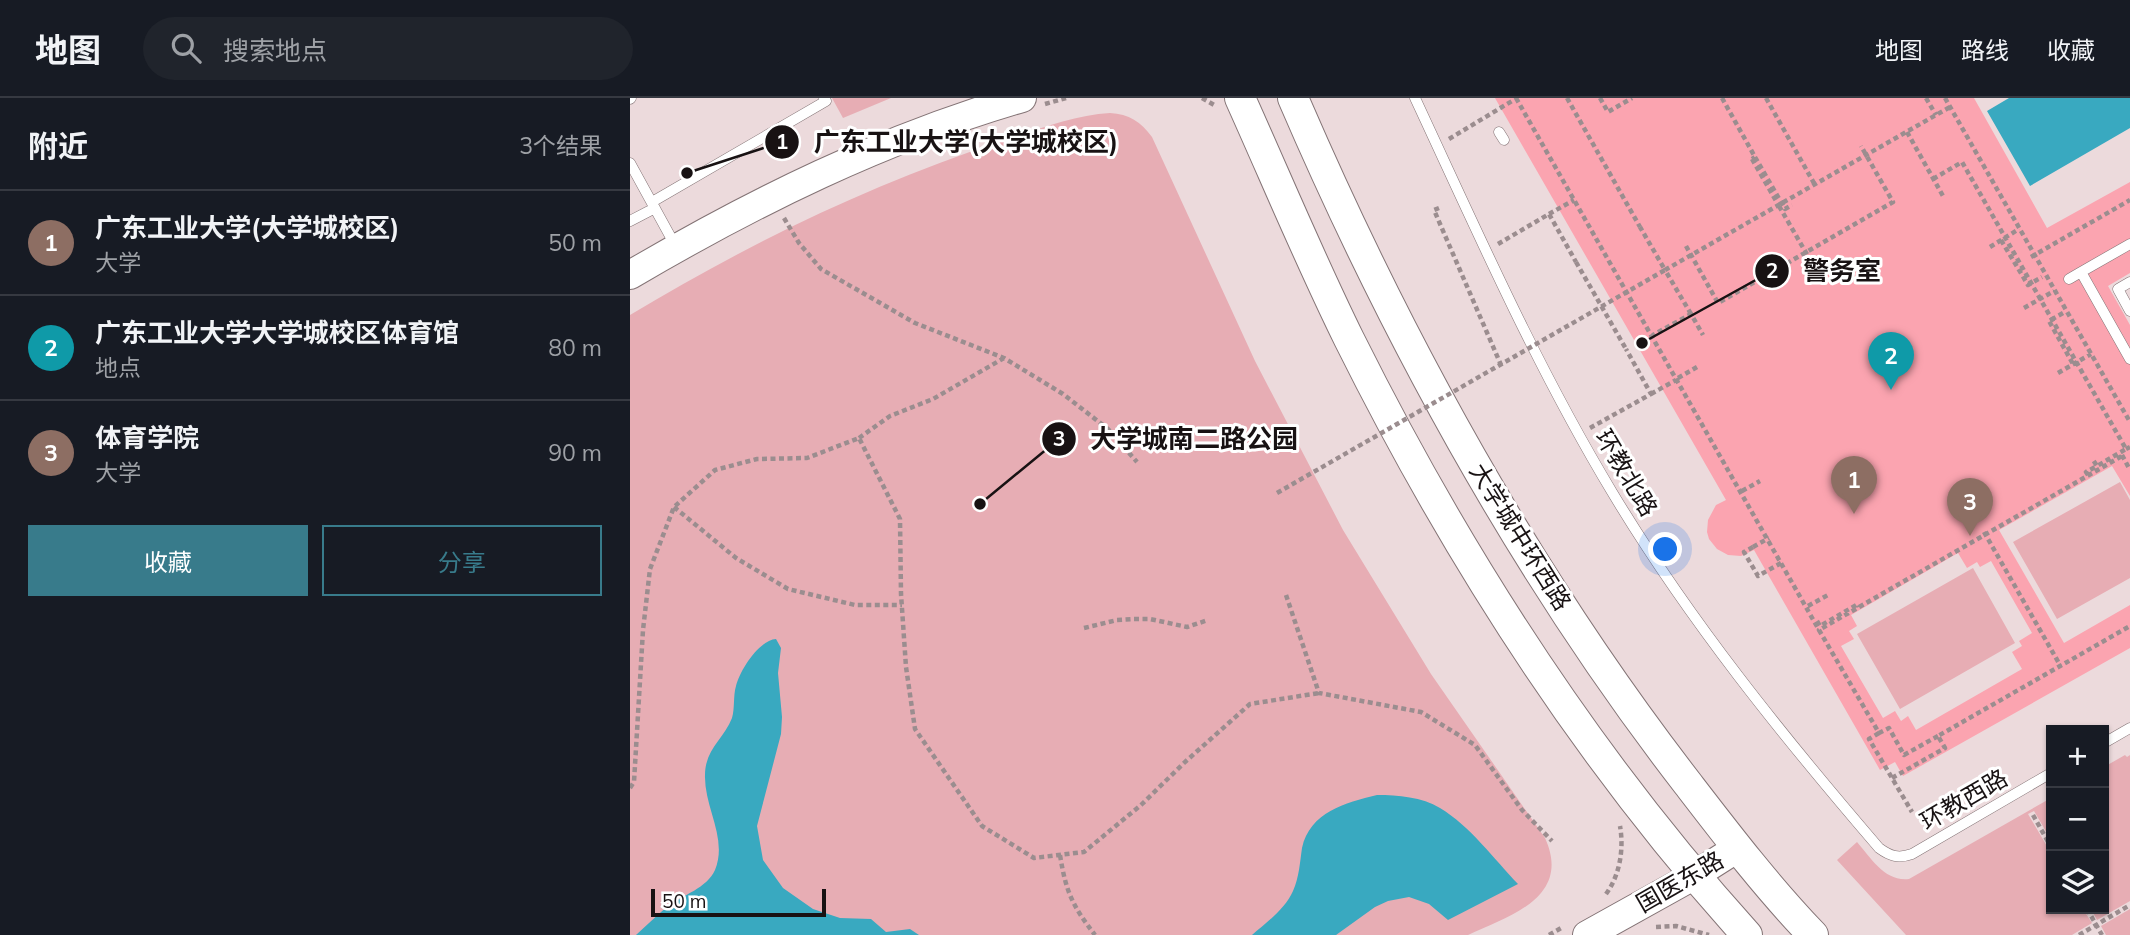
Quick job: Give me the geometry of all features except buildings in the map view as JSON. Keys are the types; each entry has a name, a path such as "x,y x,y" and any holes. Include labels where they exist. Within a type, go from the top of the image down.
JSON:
{"main road":[{"path":"1240,98 1347,336 1445,516 1542,670 1623,783 1695,875 1747,935"},
{"name":"大学城中环西路","path":"1293,98 1417,362 1496,501 1598,662 1652,737 1736,849 1813,935"}],"street":[{"path":"630,275 774,196 847,162 1022,98"},
{"name":"国医东路","path":"1587,935 1736,849"}],"lane":[{"path":"630,221 826,101 824,98"},
{"name":"环教北路","path":"1415,98 1544,371 1588,453 1631,524 1717,650 1795,750 1879,848 1896,857"},
{"path":"630,163 677,247"},
{"path":"2069,279 2130,244"},
{"path":"2081,272 2130,359"},
{"path":"2130,282 2118,289 2130,311"},
{"path":"2109,740 2130,727"},
{"name":"环教西路","path":"1896,857 1912,854 2046,776"}],"path":[{"path":"1445,141 1517,98 1820,626 1847,607 1858,604 1859,607"},
{"path":"1567,98 1703,335"},
{"path":"1600,98 1608,112 1632,98"},
{"path":"1721,98 1816,270"},
{"path":"1766,98 1815,185"},
{"path":"1926,98 1936,116"},
{"path":"1945,98 2130,422"},
{"path":"1277,494 1665,270 1783,208 1815,185 1950,107"},
{"path":"1906,132 1943,196"},
{"path":"1686,246 1718,303 1893,202 1861,146"},
{"path":"1933,179 1962,162 2028,285 2042,277"},
{"path":"1494,246 1574,200"},
{"path":"2031,257 2130,200"},
{"path":"1783,208 1792,205"},
{"path":"1439,208 1434,211 1501,365"},
{"path":"1549,214 1651,394"},
{"path":"783,217 799,243 821,269 915,323 1004,358 1072,401 1108,429 1137,462"},
{"path":"1990,247 2020,229"},
{"path":"2003,239 2075,363"},
{"path":"2024,308 2054,291"},
{"path":"2063,313 2049,321 2128,448 2086,472 2088,475"},
{"path":"1691,314 1653,335 1879,733"},
{"path":"2058,373 2091,354"},
{"path":"630,788 634,782 643,629 650,569 674,507 715,470 757,459 807,458 859,438 890,416 933,399 1004,358"},
{"path":"1586,431 1697,367"},
{"path":"1452,387 1458,398"},
{"path":"859,438 900,519 906,667 915,729 982,826 1034,858 1084,852 1141,805 1250,704 1320,693 1421,712 1475,746 1522,810 1552,841"},
{"path":"1838,619 1835,618 1971,537 2122,455 2130,470"},
{"path":"1819,630 1984,531 2113,458 2114,460"},
{"path":"2093,460 2096,466"},
{"path":"1742,491 1760,481"},
{"path":"674,507 736,558 788,589 855,605 902,605"},
{"path":"1984,531 2060,665"},
{"path":"1769,538 1744,552 1758,576 1781,563"},
{"path":"1286,595 1320,693"},
{"path":"1808,606 1828,595"},
{"path":"1084,628 1126,619 1150,619 1186,627 1208,620"},
{"path":"1912,812 1869,739 1889,728 1904,755 2130,626"},
{"path":"1892,778 1945,748 1938,736"},
{"path":"2033,815 2046,838"},
{"path":"1059,855 1074,908 1095,935"},
{"path":"2079,935 2130,905"},
{"path":"2090,914 2102,935"},
{"path":"1646,929 1676,926 1709,935"}],"shaded area":[{"path":"832,98 891,98 843,118"},
{"path":"1110,113 1134,120 1152,137 1255,361 1343,530 1431,674 1545,838 1551,858 1550,875 1544,890 1518,912 1468,935 630,935 630,315 765,240 905,176 1028,132 1069,120"},
{"path":"2120,482 2130,500 2130,578 2057,619 2013,542"},
{"path":"1973,568 2015,643 1900,709 1857,634"},
{"path":"2130,755 2130,901 2109,913 2109,788 2109,764"},
{"path":"2046,801 2046,831 2034,811 2028,814 2046,845 2046,914 2086,914 2092,923 2072,935 1906,935 1837,860 1857,842 1886,873 1900,879 1909,879"},
{"path":"2130,909 2130,935 2106,935 2101,926"},
{"path":"2094,914 2107,914 2097,920"}],"water":[{"path":"2009,98 2130,98 2130,128 2030,186 1987,111"},
{"path":"776,639 781,648 778,673 781,734 757,826 763,860 783,888 813,909 840,918 871,919 886,932 910,929 919,935 636,935 668,906 706,882 715,870 719,846 706,787 708,758 732,718 735,690 742,672 757,650"},
{"path":"1377,795 1410,797 1440,808 1472,833 1518,884 1448,920 1429,904 1409,897 1375,907 1336,935 1252,935 1290,898 1297,881 1302,848 1313,826 1330,811"}],"place":[{"name":"广东工业大学(大学城校区)","path":"687,173"},
{"name":"警务室","path":"1642,343"},
{"name":"广东工业大学大学城校区体育馆","path":"1891,390"},
{"name":"大学城南二路公园","path":"980,504"},
{"name":"广东工业大学(大学城校区)","path":"1854,514"},
{"name":"体育学院","path":"1970,536"}]}
